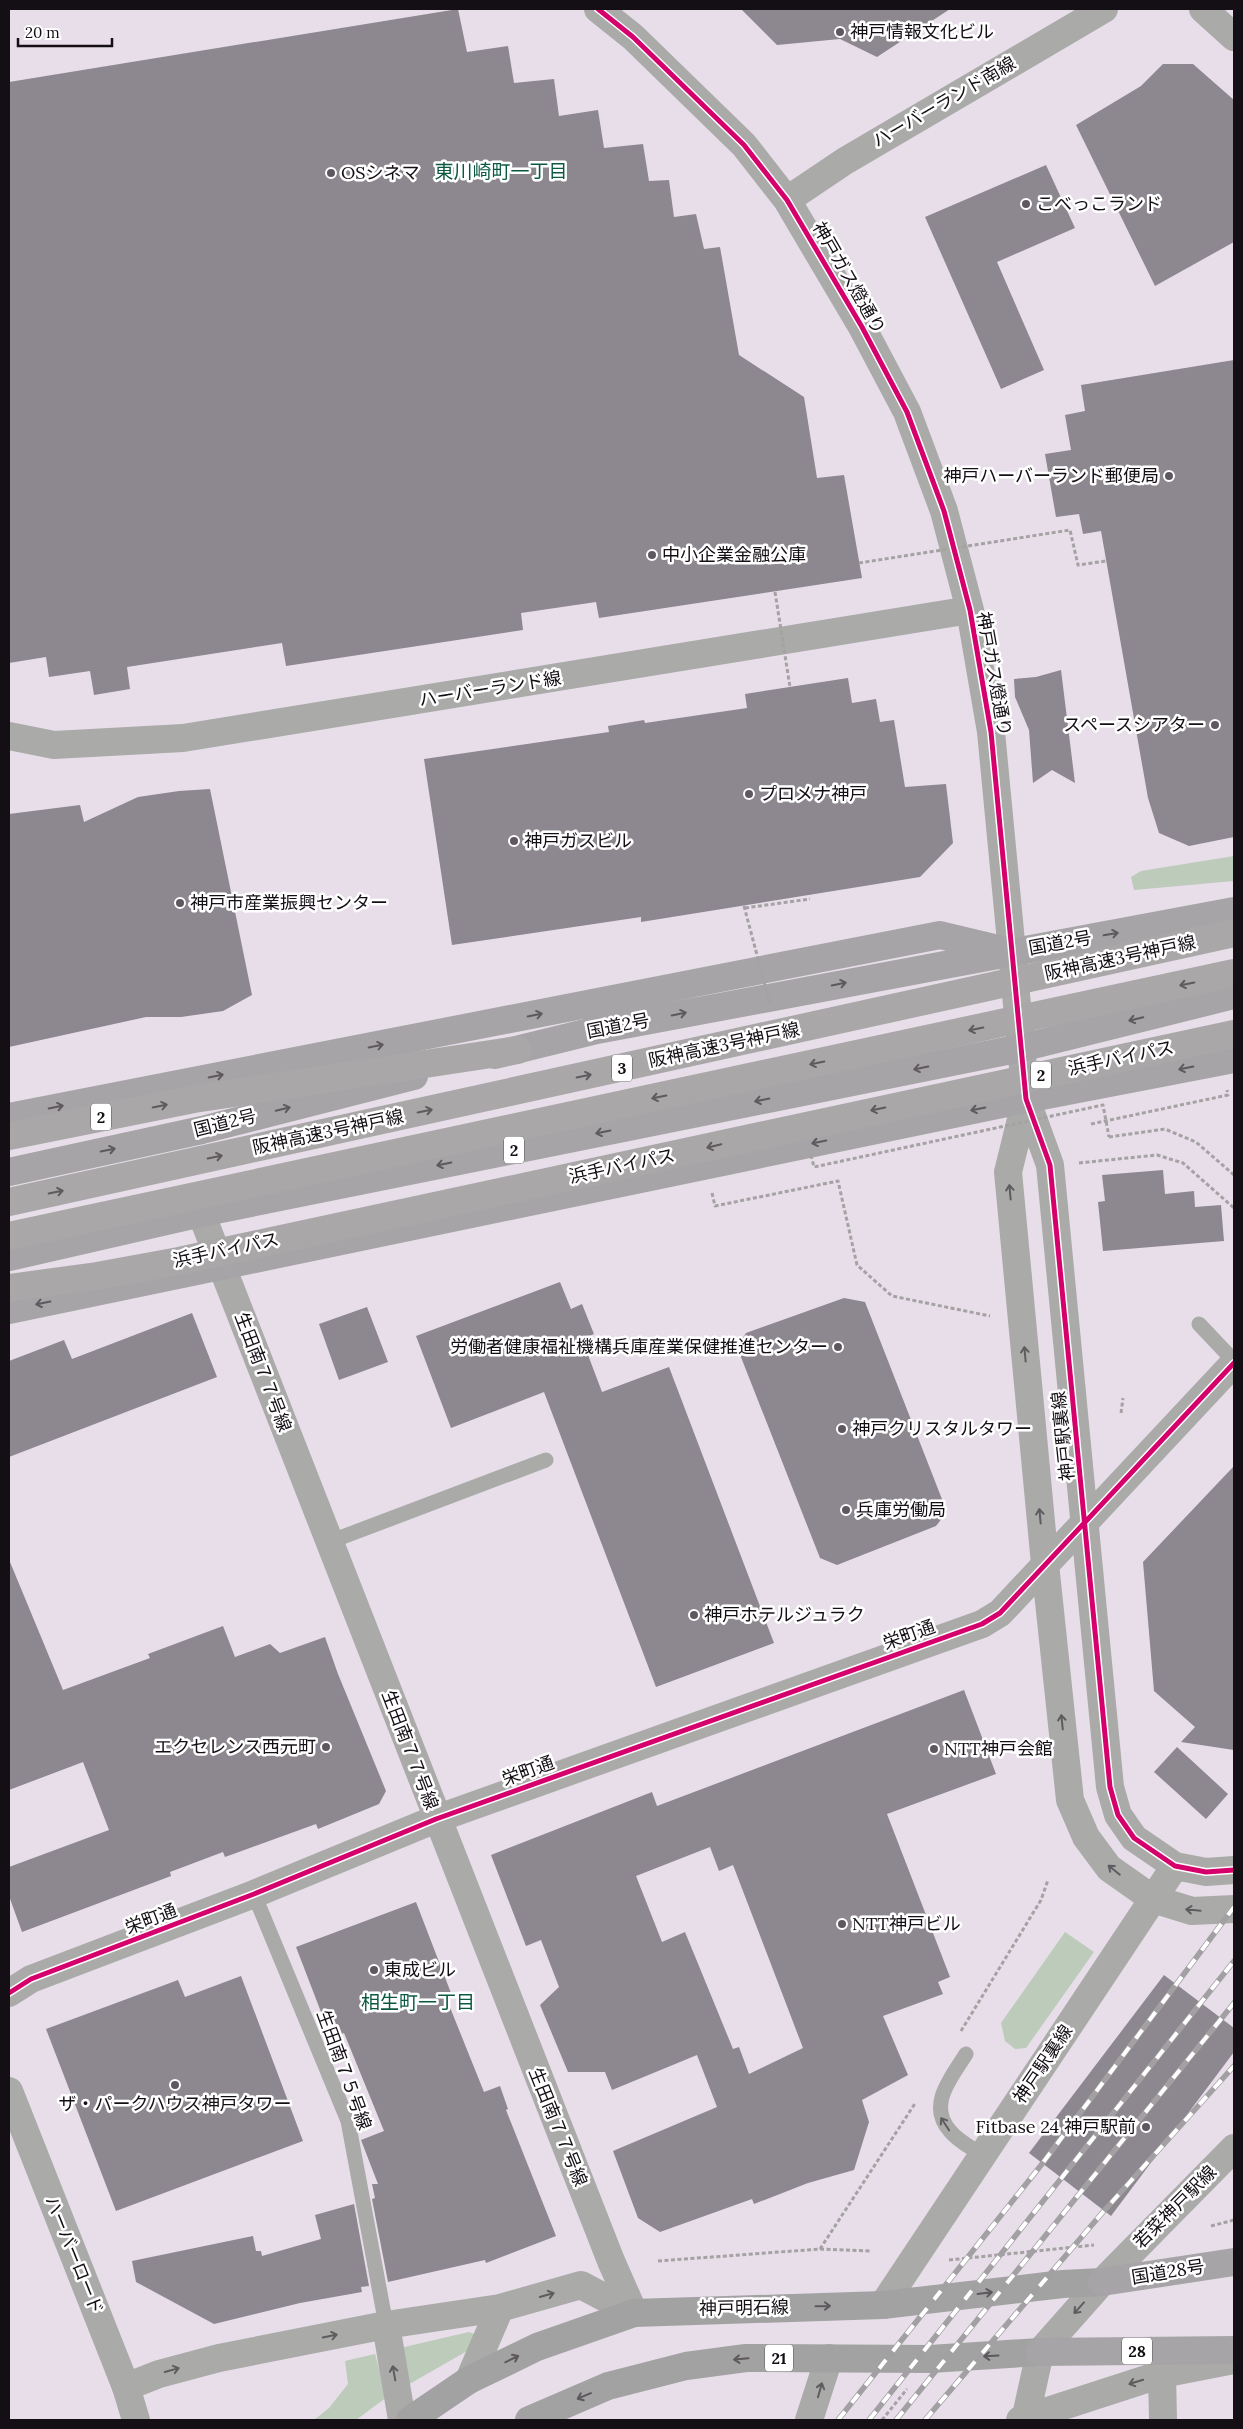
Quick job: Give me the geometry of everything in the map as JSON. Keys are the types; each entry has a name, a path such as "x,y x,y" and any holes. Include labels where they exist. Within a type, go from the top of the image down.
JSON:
{"highway":[{"name":"国道2号","path":"9,1172 202,1130 597,1030 1234,911"},
{"name":"阪神高速3号神戸線","path":"9,1202 1234,933"},
{"path":"9,1117 940,935 1012,952"},
{"name":"阪神高速3号神戸線","path":"9,1236 1234,974"},
{"name":"2","path":"9,1257 201,1213 1021,1048 1234,995"},
{"name":"浜手バイパス","path":"9,1288 97,1276 179,1261 1234,1034"},
{"name":"2","path":"9,1136 194,1099 518,1050"},
{"path":"9,1310 1026,1099 1234,1058"},
{"name":"国道28号","path":"1102,2282 1234,2262"},
{"name":"28","path":"1040,2352 1234,2350"}],"main road":[{"name":"神戸明石線","path":"410,2420 470,2380 537,2347 634,2313 883,2304 1062,2284 1102,2282"},
{"name":"21","path":"536,2418 608,2386 686,2366 746,2358 930,2359 1040,2352"}],"street":[{"name":"神戸ガス燈通り","path":"598,9 633,37 744,145 787,200 862,327 906,412 944,511 970,610 991,732 1026,1099"},
{"name":"ハーバーランド南線","path":"787,200 845,161 1104,9"},
{"path":"1203,9 1234,37"},
{"name":"ハーバーランド線","path":"9,736 54,745 184,738 970,610"},
{"name":"神戸駅裏線","path":"883,2304 1175,1866 1134,1838 1118,1815 1110,1787 1086,1520 1050,1165 1026,1099"},
{"name":"神戸駅裏線","path":"1026,1099 1008,1172 1045,1564 1070,1800 1086,1837 1109,1868 1153,1899"},
{"name":"生田南７７号線","path":"201,1213 436,1819 611,2261 634,2313"},
{"name":"栄町通","path":"9,1993 31,1980 254,1894 436,1819 982,1624 1000,1613 1234,1362"},
{"path":"1175,1866 1206,1872 1234,1870"},
{"path":"1153,1899 1192,1911 1234,1909"},
{"name":"ハーバーロード","path":"9,2091 126,2387 136,2420"},
{"name":"若菜神戸駅線","path":"1023,2418 1040,2352 1102,2282 1234,2148"},
{"path":"126,2387 159,2374 219,2358 386,2325 500,2308 581,2285 634,2313"},
{"path":"470,2380 500,2308"},
{"path":"386,2325 402,2420"},
{"path":"809,2420 828,2358"},
{"path":"1023,2418 1162,2374 1234,2360"},
{"path":"1162,2374 1163,2420"}],"lane":[{"path":"1199,1324 1234,1362"},
{"path":"329,1542 546,1460"},
{"name":"生田南７５号線","path":"254,1894 348,2121 386,2325"},
{"path":"966,2054 946,2085 939,2101 940,2116 951,2132 982,2155"}],"path":[{"path":"859,563 1070,530 1078,565 1106,561"},
{"path":"775,592 790,687"},
{"path":"745,908 810,899"},
{"path":"1109,1137 1165,1129 1196,1142 1234,1175"},
{"path":"1079,1164 1157,1155 1183,1163 1234,1208"},
{"path":"805,1169 814,1167"},
{"path":"721,1188 711,1190 715,1206 838,1181 857,1266 892,1296 990,1316"},
{"path":"1121,1413 1123,1398"},
{"path":"961,2032 1041,1900 1048,1880"},
{"path":"820,2249 921,2095"},
{"path":"1211,2226 1234,2220"},
{"path":"939,2261 1094,2245"},
{"path":"658,2261 820,2249 872,2251"}],"green space":[{"path":"1234,856 1234,881 1134,890 1131,877 1141,871"},
{"path":"1065,1932 1094,1952 1026,2048 1015,2049 1005,2041 1001,2023"},
{"path":"469,2332 482,2337 474,2347 406,2386 400,2348"},
{"path":"375,2354 387,2397 356,2420 314,2420 329,2408 348,2384 345,2361"}],"building":[{"path":"458,9 467,52 508,46 514,83 554,79 559,116 598,110 604,148 643,144 649,181 669,180 674,217 696,214 704,249 720,247 739,355 804,397 817,478 844,475 862,578 599,618 596,602 521,613 523,630 286,666 282,643 127,667 130,689 94,695 90,671 49,677 46,657 9,663 9,82"},
{"name":"神戸情報文化ビル","path":"741,9 950,9 877,57 840,39 777,45"},
{"path":"1163,64 1193,64 1234,100 1234,242 1155,286 1076,125 1141,86"},
{"path":"1046,165 1075,228 997,262 1044,370 1001,389 925,217"},
{"path":"1234,360 1234,837 1189,846 1159,833 1148,798 1101,531 1083,534 1079,514 1056,517 1045,454 1071,450 1065,415 1085,411 1081,385"},
{"path":"1061,670 1075,783 1052,770 1033,783 1029,730 1015,697 1014,679 1036,677"},
{"name":"プロメナ神戸","path":"848,678 852,703 876,699 880,722 894,720 905,787 946,784 953,843 920,877 641,922 641,917 452,945 424,759 609,732 608,726 644,720 645,723 747,708 745,694"},
{"path":"210,789 252,995 223,1011 181,1017 146,1017 9,1047 9,814 80,805 84,822 138,797"},
{"path":"1163,1170 1165,1194 1194,1191 1195,1207 1221,1205 1224,1241 1103,1251 1098,1202 1105,1201 1102,1175"},
{"path":"560,1282 571,1309 582,1304 594,1334 582,1339 602,1392 669,1367 774,1643 656,1687 544,1392 451,1428 416,1336"},
{"name":"神戸クリスタルタワー","path":"844,1298 865,1302 947,1512 936,1526 837,1565 820,1558 737,1347 746,1333"},
{"path":"367,1307 388,1362 339,1380 319,1324"},
{"path":"192,1313 217,1377 9,1457 9,1361 64,1340 72,1359"},
{"path":"1234,1466 1234,1750 1181,1742 1195,1727 1154,1691 1143,1562"},
{"path":"10,1562 63,1690 150,1658 148,1654 223,1626 235,1657 270,1644 280,1653 325,1637 338,1674 386,1791 379,1804 318,1829 316,1824 225,1857 223,1852 170,1872 171,1876 22,1932 9,1896 9,1867 109,1830 83,1762 9,1790"},
{"path":"964,1690 996,1774 887,1814 950,1977 938,1982 943,1994 883,2016 908,2075 862,2100 869,2122 854,2170 808,2183 754,2204 752,2199 660,2232 638,2218 613,2151 717,2107 697,2055 612,2090 605,2072 568,2072 540,2005 559,1987 541,1940 526,1946 491,1855 652,1792 657,1806","holes":["710,1847 719,1871 733,1865 803,2048 749,2074 739,2047 733,2049 685,1932 662,1942 636,1876"]},
{"path":"1177,1747 1228,1794 1206,1819 1154,1772"},
{"path":"416,1902 451,1993 445,1995 484,2092 500,2086 508,2109 506,2110 556,2236 486,2263 485,2260 388,2282 372,2199 375,2198 372,2184 378,2184 361,2140 384,2131 344,2033 331,2038 296,1947"},
{"path":"1164,1975 1234,2028 1234,2052 1111,2216 1029,2153"},
{"name":"ザ・パークハウス神戸タワー","path":"241,1976 303,2141 116,2211 46,2029 178,1980 185,1997"},
{"path":"354,2204 369,2286 361,2287 362,2292 300,2303 214,2324 136,2282 132,2261 253,2236 256,2251 261,2251 262,2256 321,2239 315,2215"}],"railway":[{"path":"838,2420 1042,2164 1234,1907"},
{"path":"869,2420 1234,1961"},
{"path":"896,2420 1234,2003"},
{"path":"925,2420 1103,2212 1234,2066"}],"cycle path":[{"path":"598,9 633,37 744,145 787,200 862,327 907,412 944,511 970,610 991,732 1026,1099 1050,1165 1110,1787 1118,1815 1134,1838 1175,1866 1206,1872 1234,1870"},
{"path":"9,1993 31,1979 254,1894 436,1819 982,1624 1000,1613 1234,1363"}],"place":[{"name":"神戸情報文化ビル","path":"840,32"},
{"name":"OSシネマ","path":"331,173"},
{"name":"こべっこランド","path":"1026,204"},
{"name":"神戸ハーバーランド郵便局","path":"1169,476"},
{"name":"中小企業金融公庫","path":"652,555"},
{"name":"スペースシアター","path":"1215,725"},
{"name":"プロメナ神戸","path":"749,794"},
{"name":"神戸ガスビル","path":"514,841"},
{"name":"神戸市産業振興センター","path":"180,903"},
{"name":"労働者健康福祉機構兵庫産業保健推進センター","path":"838,1347"},
{"name":"神戸クリスタルタワー","path":"842,1429"},
{"name":"兵庫労働局","path":"846,1510"},
{"name":"神戸ホテルジュラク","path":"694,1615"},
{"name":"エクセレンス西元町","path":"326,1747"},
{"name":"NTT神戸会館","path":"934,1749"},
{"name":"NTT神戸ビル","path":"842,1924"},
{"name":"東成ビル","path":"374,1970"},
{"name":"ザ・パークハウス神戸タワー","path":"175,2085"},
{"name":"Fitbase 24 神戸駅前","path":"1146,2127"}],"district":[{"name":"東川崎町一丁目","path":"501,171"},
{"name":"相生町一丁目","path":"418,2002"}]}
